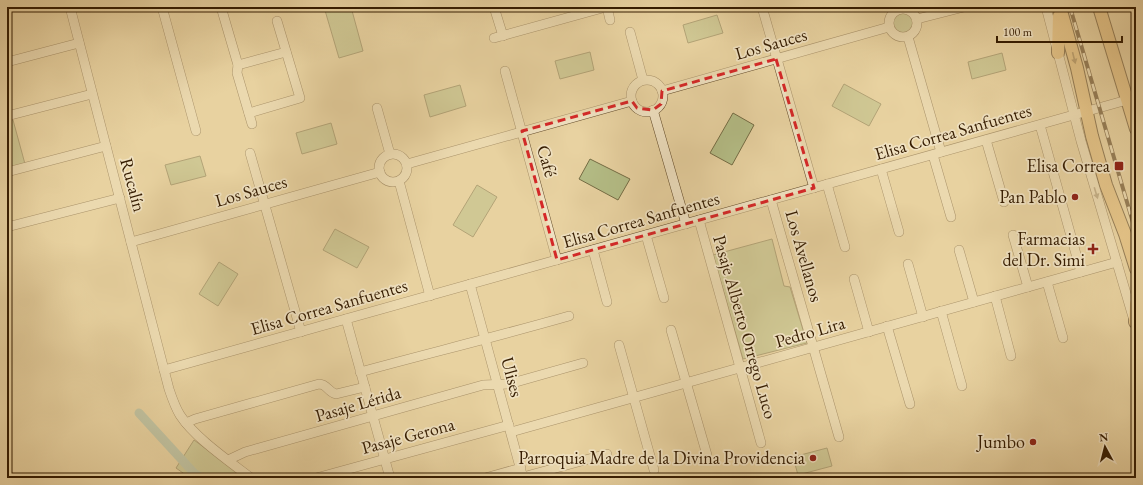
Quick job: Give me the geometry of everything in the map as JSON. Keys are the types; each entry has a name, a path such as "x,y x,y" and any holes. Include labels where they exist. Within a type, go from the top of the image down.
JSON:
{"main road":[{"path":"1058,53 1059,7"},
{"path":"1059,7 1077,68 1086,112 1106,185 1136,269"},
{"path":"1099,7 1136,130"},
{"path":"1135,324 1136,304"}],"street":[{"name":"Rucalín","path":"70,7 164,370 175,406 186,423 198,436 251,478"},
{"path":"162,7 196,131"},
{"path":"221,7 238,65 237,73 252,124"},
{"path":"494,7 498,37 606,7 610,20"},
{"path":"762,7 814,188"},
{"path":"917,19 964,7"},
{"path":"1046,7 1074,115 1135,324"},
{"path":"900,8 908,10 915,15 917,19 918,24 915,32 908,37 904,38 896,36 891,32 889,27 890,18 900,8"},
{"path":"249,113 300,98 277,21"},
{"name":"Los Sauces","path":"662,91 889,27"},
{"path":"630,32 644,80"},
{"path":"908,37 938,153 951,217"},
{"path":"7,62 79,43"},
{"path":"238,65 286,52"},
{"name":"Café","path":"505,71 558,260"},
{"path":"644,80 654,82 660,86 662,91 661,104 653,110 640,110 632,100 631,92 635,86 644,80"},
{"path":"7,116 92,94"},
{"path":"407,164 632,100"},
{"name":"Elisa Correa Sanfuentes","path":"164,370 1127,100"},
{"path":"377,108 390,154"},
{"path":"653,110 686,224"},
{"path":"1040,125 1081,272"},
{"path":"986,140 1004,202"},
{"path":"7,172 106,146"},
{"path":"250,153 301,332"},
{"path":"390,154 403,158 407,164 407,172 399,181 388,181 384,179 380,172 381,162 390,154"},
{"path":"881,169 899,232"},
{"name":"Los Sauces","path":"131,242 380,172"},
{"path":"399,181 430,296"},
{"path":"827,184 845,247"},
{"path":"7,227 120,198"},
{"name":"Los Avellanos","path":"772,200 839,437"},
{"name":"Pasaje Alberto Orrego Luco","path":"699,220 761,443"},
{"path":"646,235 664,298"},
{"path":"1013,235 1028,287"},
{"path":"593,250 607,302"},
{"path":"959,250 974,302"},
{"name":"Pedro Lira","path":"510,428 634,398 1117,262"},
{"path":"908,264 923,317"},
{"path":"854,279 869,332"},
{"path":"1047,282 1063,338"},
{"name":"Ulises","path":"470,284 522,474"},
{"path":"995,296 1011,356"},
{"path":"941,311 962,386"},
{"path":"360,372 569,316"},
{"path":"346,319 390,478"},
{"path":"888,326 910,404"},
{"path":"671,330 707,455"},
{"path":"619,345 654,470"},
{"name":"Pasaje Lérida","path":"228,460 245,452 483,385 509,384 583,363"},
{"path":"186,423 195,419 319,384 326,386 331,392 336,394 364,387"},
{"name":"Pasaje Gerona","path":"316,478 510,428"},
{"path":"485,478 522,474 607,454"}],"highlighted area":[{"path":"776,59 814,188 557,260 522,131 632,101 637,108 653,110 661,104 662,91"}],"green space":[{"path":"324,7 351,7 363,51 339,58"},
{"path":"898,11 908,11 915,18 915,28 908,35 898,35 891,28 891,18"},
{"path":"717,15 723,33 688,43 683,25"},
{"path":"590,52 594,70 560,79 555,61"},
{"path":"1002,53 1006,70 972,79 968,62"},
{"path":"844,84 881,104 869,126 832,106"},
{"path":"460,85 466,106 430,117 424,95"},
{"path":"733,113 754,125 732,165 710,153"},
{"path":"13,120 25,164 7,169 7,121"},
{"path":"331,123 337,144 302,154 296,133"},
{"path":"200,156 206,176 171,185 165,165"},
{"path":"590,159 630,179 618,200 579,179"},
{"path":"477,185 497,197 473,237 453,225"},
{"path":"335,229 369,247 357,268 323,250"},
{"path":"772,239 784,286 790,287 807,343 743,359 713,255"},
{"path":"219,262 238,274 218,306 199,294"},
{"path":"194,440 246,478 190,478 176,468"},
{"path":"827,448 832,466 798,475 793,457"}],"waterway":[{"path":"139,413 194,473 202,478"}],"railway":[{"path":"1070,7 1136,233"}],"place":[{"name":"Elisa Correa","path":"1119,166"},
{"name":"Pan Pablo","path":"1075,197"},
{"name":"Farmacias del Dr. Simi","path":"1093,249"},
{"name":"Jumbo","path":"1033,442"},
{"name":"Parroquia Madre de la Divina Providencia","path":"813,458"}]}
